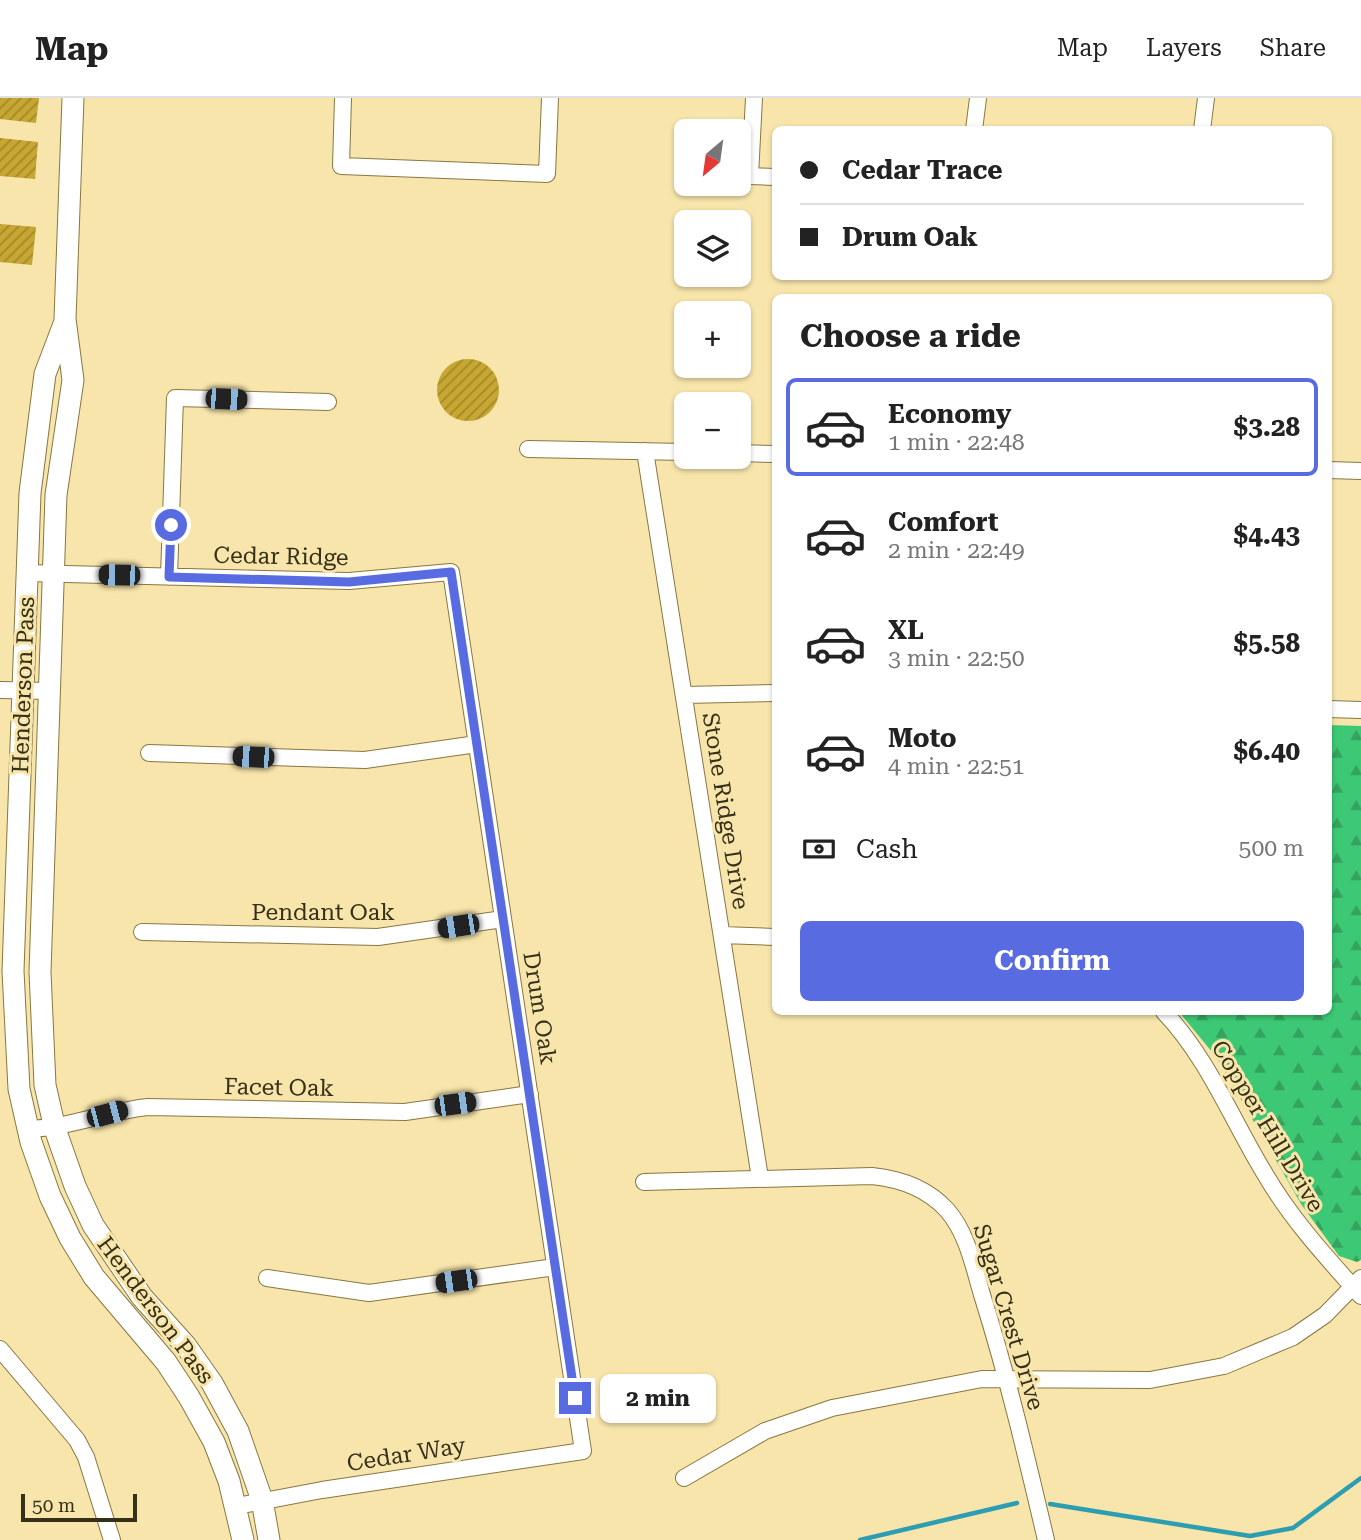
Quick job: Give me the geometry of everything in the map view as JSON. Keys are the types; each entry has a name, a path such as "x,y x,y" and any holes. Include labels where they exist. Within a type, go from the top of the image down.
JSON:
{"street":[{"name":"Henderson Pass","path":"73,98 65,319 73,380 56,495 40,972 45,1086 55,1129 75,1186 93,1225 116,1262 186,1346 212,1383 238,1431 262,1500 269,1540"},
{"path":"343,98 341,166 547,174 550,98"},
{"path":"754,98 750,176 772,177"},
{"path":"974,126 978,98"},
{"path":"1202,126 1206,98"},
{"name":"Henderson Pass","path":"65,319 45,374 30,493 13,971 19,1090 50,1196 70,1238 94,1277 166,1362 189,1397 214,1442 237,1506 243,1540"},
{"path":"169,577 175,398 328,402"},
{"path":"528,449 674,452"},
{"name":"Stone Ridge Drive","path":"645,451 760,1178"},
{"path":"751,453 772,454"},
{"path":"1332,470 1361,471"},
{"name":"Cedar Ridge","path":"26,573 349,582 451,572"},
{"name":"Drum Oak","path":"451,572 583,1451"},
{"path":"0,690 50,691"},
{"path":"684,695 772,693"},
{"path":"1332,709 1361,710"},
{"path":"149,753 365,760 477,744"},
{"name":"Pendant Oak","path":"142,932 378,937 503,919"},
{"path":"722,935 772,937"},
{"name":"Copper Hill Drive","path":"1166,1015 1202,1062 1266,1177 1312,1240 1358,1286"},
{"name":"Facet Oak","path":"29,1129 55,1129 127,1109 148,1107 405,1112 530,1094"},
{"name":"Sugar Crest Drive","path":"644,1182 872,1176 893,1178 932,1196 947,1210 968,1248 1008,1378 1046,1540"},
{"path":"267,1278 369,1293 555,1267"},
{"path":"684,1478 765,1431 798,1418 961,1382 1008,1378 1150,1380 1224,1366 1293,1337 1325,1315 1358,1286"},
{"path":"0,1349 77,1440 86,1457 112,1540"},
{"name":"Cedar Way","path":"237,1506 583,1451"}],"green space":[{"path":"1332,725 1361,726 1361,1260 1357,1262 1339,1256 1301,1204 1217,1058 1181,1015 1332,1015"}],"building":[{"path":"0,98 39,98 36,123 0,119"},
{"path":"0,138 38,142 35,179 0,176"},
{"path":"0,224 36,227 32,265 0,262"},
{"path":"468,359 490,368 499,390 490,412 468,421 446,412 437,390 446,368"}],"waterway":[{"path":"1050,1504 1250,1536 1293,1528 1361,1478"},
{"path":"860,1540 1017,1503"}],"route":[{"path":"171,525 169,577 349,582 451,572 575,1398"}]}
